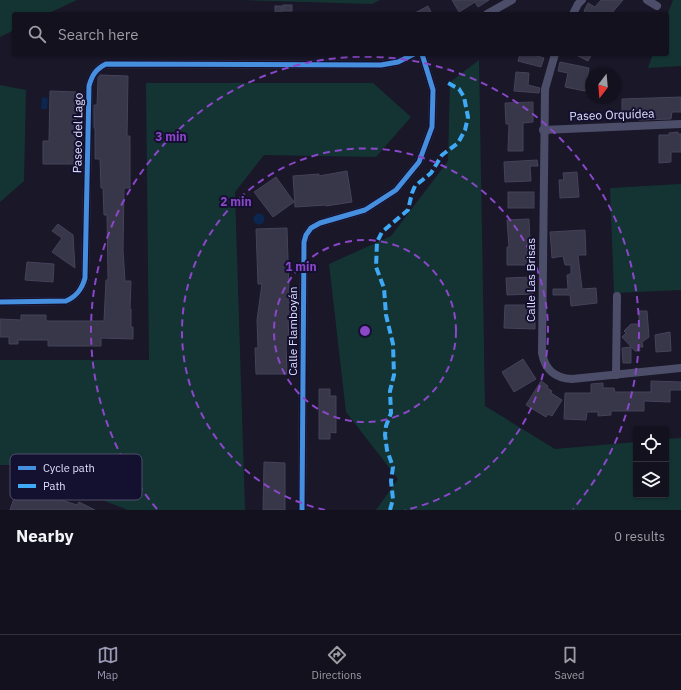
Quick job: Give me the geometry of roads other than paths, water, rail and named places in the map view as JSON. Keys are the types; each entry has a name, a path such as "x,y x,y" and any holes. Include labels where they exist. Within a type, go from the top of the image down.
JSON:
{"street":[{"path":"491,12 512,0"},
{"path":"574,12 582,0"},
{"path":"647,0 657,6"},
{"name":"Paseo del Lago","path":"0,302 66,301 74,298 83,286 85,278 89,86 91,79 100,68 106,64 381,65 398,62 410,56"},
{"name":"Calle Flamboyán","path":"302,510 304,242 309,230 315,225 365,210 396,190 419,162 432,127 433,90 423,56"},
{"name":"Calle Las Brisas","path":"554,56 544,89 542,353 544,361 551,372 563,379 681,368"},
{"name":"Paseo Orquídea","path":"543,130 681,124"},
{"path":"616,375 618,296"}],"water":[{"path":"42,97 48,98 47,109 41,109"},
{"path":"259,213 263,215 265,219 263,223 259,225 255,223 253,219 255,215"}]}
